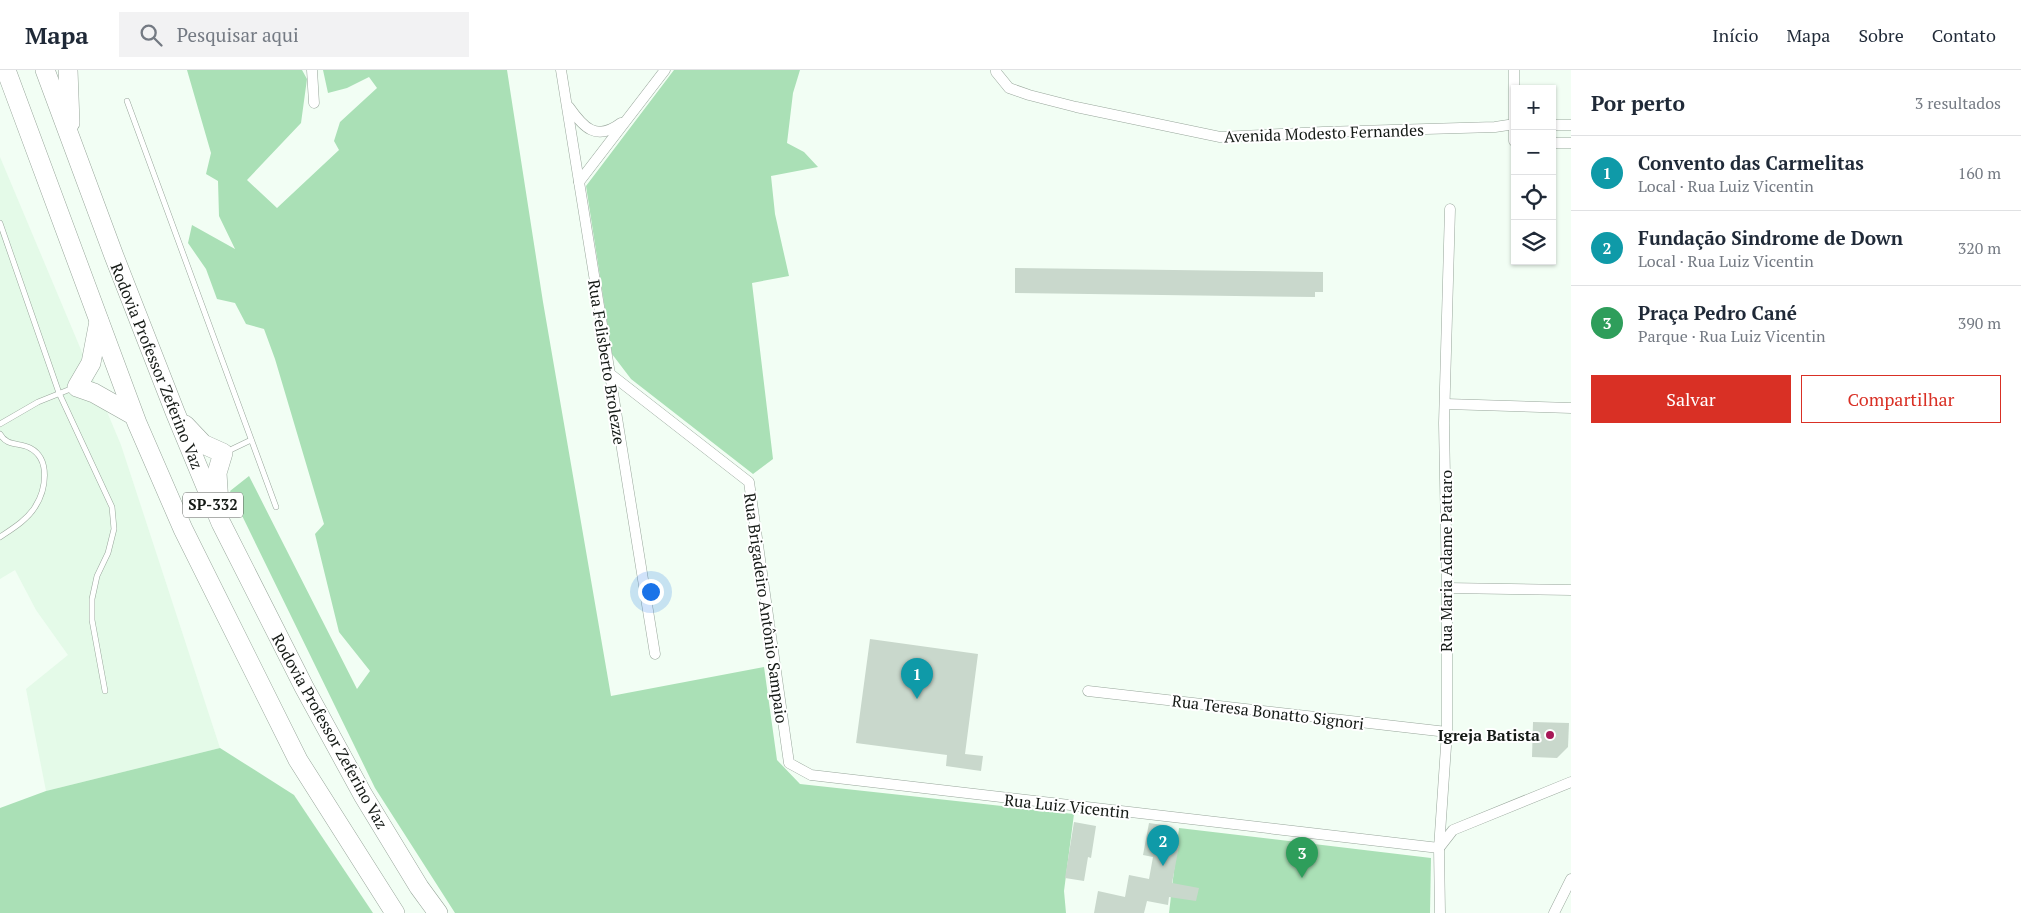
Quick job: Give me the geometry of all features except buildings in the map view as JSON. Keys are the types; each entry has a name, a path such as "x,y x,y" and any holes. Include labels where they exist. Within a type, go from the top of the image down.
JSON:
{"highway":[{"name":"SP-332","path":"6,70 134,415 183,529 298,760 395,913"},
{"name":"Rodovia Professor Zeferino Vaz","path":"45,70 175,412 221,523 304,688 363,795 419,887 438,913"},
{"path":"68,70 70,139"},
{"path":"0,82 18,102"},
{"path":"68,390 91,363 99,320"},
{"path":"68,390 94,392 134,415"},
{"path":"175,412 203,444 223,453 217,473 221,523"}],"street":[{"path":"312,70 314,103"},
{"name":"Rua Felisberto Brolezze","path":"561,70 608,373 655,654"},
{"path":"579,182 665,70"},
{"name":"Avenida Modesto Fernandes","path":"996,70 1009,88 1076,107 1220,137 1495,127 1511,124"},
{"path":"1514,70 1514,85"},
{"path":"566,104 582,126 597,132 612,129 629,117"},
{"path":"1556,125 1571,126"},
{"path":"1495,127 1505,132 1511,138"},
{"path":"1556,143 1571,143"},
{"name":"Rua Maria Adame Pattaro","path":"1440,913 1439,848 1447,732 1444,423 1450,209"},
{"name":"Rua Brigadeiro Antônio Sampaio","path":"608,373 749,482 784,733"},
{"path":"1446,404 1571,408"},
{"path":"1447,588 1571,590"},
{"name":"Rua Teresa Bonatto Signori","path":"1088,691 1447,732"},
{"name":"Rua Luiz Vicentin","path":"784,733 789,763 811,775 1439,848"},
{"path":"1439,848 1453,830 1571,782"},
{"path":"1554,913 1571,880"}],"lane":[{"path":"127,101 276,507"},
{"path":"0,223 68,390 112,507 114,530 108,553 97,576 92,599 92,620 105,691"},
{"path":"0,424 68,390"},
{"path":"0,434 3,439 12,445 30,448 42,459 45,474 35,507 26,518 0,537"},
{"path":"223,453 251,440"}],"shaded area":[{"path":"0,157 121,445 220,748 46,791 26,689 68,655 36,610 15,570 0,579"}],"green space":[{"path":"187,70 302,70 307,79 301,123 247,180 277,208 339,150 334,141 340,122 377,88 369,77 347,88 328,93 323,70 507,70 543,302 611,696 764,667 777,760 800,784 1074,814 1064,891 1066,913 455,913 375,788 230,491 249,476 357,689 370,671 339,632 315,534 324,524 275,359 264,329 246,324 235,303 217,299 206,269 188,243 192,225 235,249 219,216 218,181 206,174 211,153"},
{"path":"674,70 800,70 793,93 787,143 804,152 818,167 771,176 775,214 789,276 752,283 773,459 753,474 631,379 612,354 586,186"},
{"path":"220,748 294,795 373,913 0,913 0,808 46,791"},
{"path":"1179,828 1431,858 1430,913 1169,913"}],"place":[{"name":"Convento das Carmelitas","path":"917,699"},
{"name":"Igreja Batista","path":"1550,735"},
{"name":"Fundação Sindrome de Down","path":"1163,866"},
{"name":"Praça Pedro Cané","path":"1302,878"}]}
